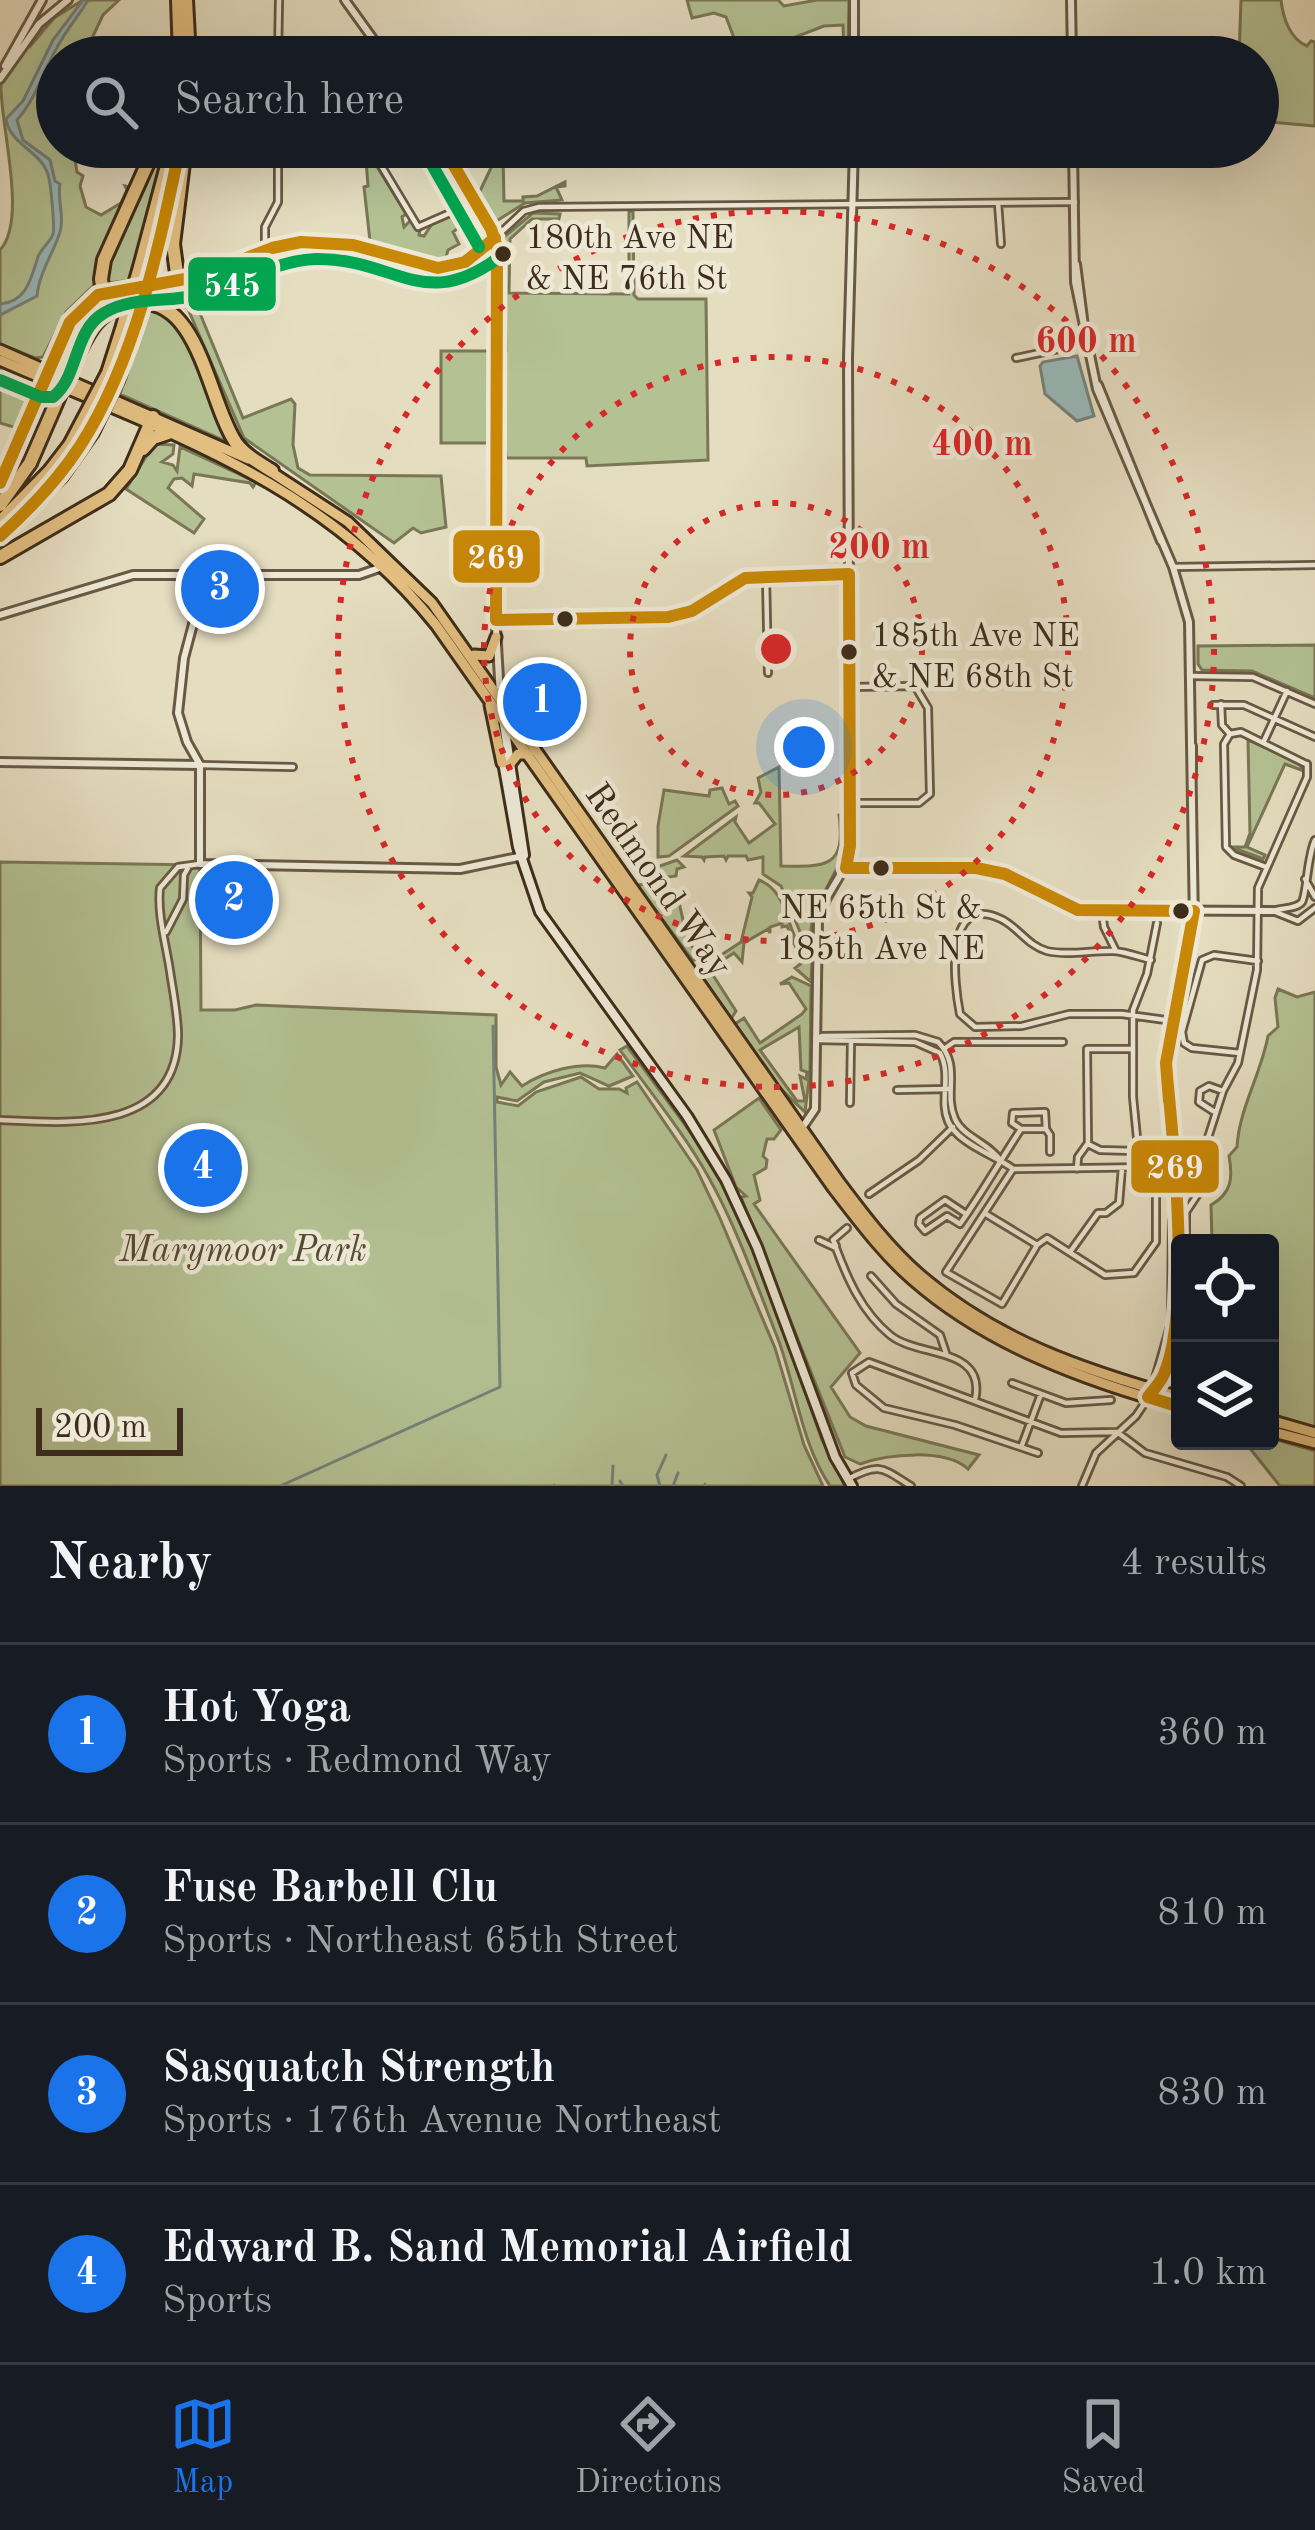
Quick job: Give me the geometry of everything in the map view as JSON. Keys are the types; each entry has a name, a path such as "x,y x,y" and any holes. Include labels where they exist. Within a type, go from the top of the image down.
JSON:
{"highway":[{"path":"181,5 181,36"},
{"path":"104,293 104,260 146,168"},
{"path":"0,536 56,474 113,376 173,168"},
{"path":"178,168 173,244 178,280"},
{"path":"0,506 30,463 90,328 106,311 143,302 164,308 191,337 237,445 272,472"},
{"path":"0,483 47,376"},
{"path":"138,454 152,421"},
{"path":"0,557 91,506 116,487 153,438 168,433"},
{"path":"0,522 56,474"}],"main road":[{"path":"47,376 75,315 104,293 178,280"},
{"name":"Redmond Way","path":"0,350 47,376"},
{"name":"Redmond Way","path":"0,360 272,472 332,509 432,602 799,1131"},
{"name":"Redmond Way","path":"152,421 281,487 388,564 484,689 799,1131"},
{"path":"467,651 487,657 496,638"},
{"path":"484,689 506,764 532,893 549,926 687,1116 740,1205 835,1456 850,1483"},
{"path":"500,696 506,764"},
{"path":"506,764 518,754 529,754"},
{"path":"557,793 583,818"},
{"path":"799,1131 876,1230 921,1276 1045,1353 1171,1403"},
{"path":"1150,1393 1171,1395"},
{"path":"1279,1422 1315,1432"},
{"path":"1279,1433 1315,1443"}],"street":[{"path":"0,77 42,0"},
{"path":"34,17 54,0"},
{"path":"0,77 39,24 68,0"},
{"path":"278,36 279,0"},
{"path":"345,0 371,36"},
{"path":"854,0 854,36"},
{"path":"1070,0 1071,36"},
{"path":"265,251 265,227 278,202 278,168"},
{"path":"383,168 418,227 475,202"},
{"path":"455,168 495,238 500,696"},
{"path":"799,1131 814,1109 818,919 821,905 846,868 850,803 854,168"},
{"path":"1074,168 1076,264 1098,386 1173,567 1189,622 1194,911 1166,1076 1175,1153 1172,1323 1150,1393 1138,1414 1096,1453 1082,1486"},
{"path":"178,280 290,243 323,241 431,267 451,266 470,259 524,211 539,207 1075,202"},
{"path":"998,203 1001,244"},
{"path":"470,259 487,259 497,272"},
{"path":"236,263 266,276"},
{"path":"1016,358 1086,338"},
{"path":"0,614 128,576 359,575 388,564"},
{"path":"1173,567 1315,565"},
{"path":"200,864 200,765 178,712 183,665 206,574"},
{"path":"496,620 680,615 738,580 848,574"},
{"path":"766,576 768,673"},
{"path":"1191,676 1253,677 1315,704"},
{"path":"850,687 916,686 928,708 930,794 925,802 850,803"},
{"path":"1264,742 1286,692"},
{"path":"1230,734 1222,725 1217,704 1244,705 1315,737"},
{"path":"1230,734 1264,742 1306,764"},
{"path":"1230,734 1224,744 1226,848 1266,867"},
{"path":"1306,764 1315,760"},
{"path":"0,762 292,767"},
{"path":"1186,1234 1186,1212 1204,1185 1205,1153 1216,1112 1240,1052 1258,961 1258,888 1307,777 1306,764"},
{"path":"846,868 992,870 1072,908 1258,912 1300,904 1315,840"},
{"path":"0,1120 94,1122 125,1114 146,1101 164,1081 176,1049 160,903 164,880 178,867 460,868 523,856"},
{"path":"165,937 183,899 189,866"},
{"path":"1305,879 1315,897"},
{"path":"160,903 176,908"},
{"path":"1273,911 1298,921 1315,908"},
{"path":"1102,911 1116,951"},
{"path":"1150,960 1116,951 1051,952 1000,919 981,915 962,924 956,935 958,1006 967,1024 992,1027 1022,1026 1069,1014 1173,1018"},
{"path":"1138,1148 1133,1016 1157,923"},
{"path":"1240,1052 1192,1048 1184,1043 1181,1032 1205,957 1258,961"},
{"path":"816,1040 923,1036 952,1066 955,1126 1013,1169 1156,1167 1156,1242 1138,1270 1105,1276 1047,1238 1037,1245 1002,1304 946,1272 1013,1169"},
{"path":"850,1103 851,1039"},
{"path":"942,1051 954,1042 1063,1042"},
{"path":"1077,1168 1088,1143 1088,1049 1132,1049"},
{"path":"1216,1112 1202,1105 1198,1095 1209,1086 1223,1091"},
{"path":"897,1090 950,1089"},
{"path":"1046,1130 1021,1129 1012,1123 1013,1113 1046,1112 1050,1152"},
{"path":"868,1194 919,1160 955,1126"},
{"path":"967,1214 945,1199 919,1223 925,1231 946,1216 960,1224 967,1214 1000,1160 1021,1129"},
{"path":"1088,1143 1100,1150 1205,1153"},
{"path":"1070,1252 1098,1213 1119,1203 1121,1168"},
{"path":"984,1213 1037,1245"},
{"path":"847,1228 833,1240 848,1283 893,1338 946,1353 973,1372 978,1388 975,1401"},
{"path":"819,1240 838,1252"},
{"path":"871,1276 896,1304 940,1335 946,1353"},
{"path":"1037,1453 956,1425 884,1408 852,1378 857,1366 869,1362 1067,1434 1117,1432 1145,1453 1227,1477 1241,1486"},
{"path":"1012,1383 1075,1404 1111,1400"},
{"path":"1021,1447 1041,1394"},
{"path":"850,1483 870,1467 880,1467 911,1486"}],"green space":[{"path":"83,0 79,5 88,0 119,0 103,15 93,36 39,36 54,18"},
{"path":"687,0 778,0 784,6 849,0 848,36 843,36 843,25 798,36 733,36 726,17 714,13 692,18"},
{"path":"1241,0 1281,0 1296,38 1307,46 1315,42 1315,126 1279,123 1279,36 1240,36"},
{"path":"33,38 32,44 36,39 36,168 76,168 83,176 80,186 86,207 101,215 121,203 125,186 129,187 137,168 142,168 99,263 95,284 66,312 43,357 35,358 0,344 0,250 12,217 1,85"},
{"path":"150,168 161,168 131,280 108,283 109,258"},
{"path":"367,168 378,168 406,214 404,227 410,221 419,235 424,236 432,224 472,208 484,238 470,236 462,225 453,232 459,244 448,250 445,261 370,241 364,187 368,186"},
{"path":"491,168 503,168 504,201 523,201 523,197 537,196 565,182 556,187 562,200 525,203 495,222 479,193"},
{"path":"633,211 634,295 638,299 706,299 708,460 587,466 586,458 506,458 505,443 441,443 441,351 506,351 504,237 533,213 560,214 558,223 557,219 532,219 510,239 509,293 629,294 629,212"},
{"path":"181,288 192,294 243,418 291,399 295,404 293,445 298,468 310,475 441,476 446,527 421,533 413,528 394,543 244,438 188,309 171,292"},
{"path":"146,308 171,318 180,329 230,443 120,394"},
{"path":"0,366 35,386 20,429 0,423"},
{"path":"154,444 174,445 173,454 162,462 177,471 180,447 256,482 253,487 194,474 192,486 182,478 174,479 168,488 204,519 194,533 126,489"},
{"path":"1315,645 1315,698 1252,671 1202,670 1198,664 1198,646"},
{"path":"1248,740 1299,763 1304,771 1285,764 1247,847 1265,855 1263,859 1231,847 1245,847 1250,833"},
{"path":"779,767 781,866 830,861 839,845 839,815 845,814 841,860 813,915 808,951 781,886 763,874 763,857 704,860 684,856 736,817 749,843 775,824 755,803 761,792 758,778"},
{"path":"722,788 729,804 735,801 738,806 669,856 658,857 664,790 709,796 710,790"},
{"path":"677,860 684,867 677,869 676,876 661,878 664,895 679,902 685,929 689,929 687,937 698,957 693,961 637,885 649,884 662,873 657,867"},
{"name":"Marymoor Park","path":"0,862 200,865 201,1010 256,1005 496,1015 496,1067 501,1085 510,1072 522,1086 563,1069 605,1068 617,1054 633,1076 609,1086 580,1073 544,1082 517,1101 497,1097 497,1102 518,1106 536,1092 581,1077 599,1089 627,1093 626,1088 637,1082 697,1170 719,1216 775,1348 804,1445 823,1486 0,1486"},
{"path":"759,880 778,895 797,941 812,961 811,982 795,968 803,962 794,943 790,944 787,926 770,927 770,933 768,929 744,943 742,962 734,953 709,969 736,1011 731,1019 698,970 741,942 752,897 749,893"},
{"path":"792,977 811,986 810,1072 805,1112 780,1088 735,1024 744,1018 760,1043 802,1014 806,1009 789,983 780,984","holes":["799,1027 801,1070 807,1072 806,1079 800,1076 805,1101 797,1101 760,1050"]},
{"path":"1278,989 1297,997 1315,992 1315,1428 1279,1418 1279,1234 1212,1234 1211,1205 1229,1184 1229,1156 1237,1147 1268,1036 1278,1027"},
{"path":"627,1046 697,1141 729,1195 762,1271 822,1440 845,1486 830,1486 812,1452 778,1339 719,1197 689,1145 620,1050"},
{"path":"759,1098 781,1130 774,1139 767,1139 766,1168 754,1175 760,1200 754,1204 860,1353 831,1387 850,1417 866,1426 979,1455 968,1469 931,1456 860,1464 845,1457 741,1197 746,1196 736,1187 714,1130"},
{"path":"1279,1441 1315,1451 1315,1486 1280,1486 1251,1450 1279,1450"}],"water":[{"path":"83,0 88,0 65,36 56,36"},
{"path":"36,75 36,89 17,120 23,140 36,150 36,156 14,136 6,119 23,101"},
{"path":"52,168 60,184 60,232 37,296 0,315 0,304 16,299 26,288 39,254 52,237 46,170"},
{"path":"1077,356 1094,416 1077,421 1045,394 1040,366"}],"waterway":[{"path":"280,1486 500,1387 493,1026"},
{"path":"660,1486 657,1475 666,1455"},
{"path":"612,1486 613,1466"},
{"path":"673,1486 678,1473"},
{"path":"620,1481 623,1486"}],"transit line":[{"name":"269","path":"0,536 43,494 100,412 131,340 175,168"},
{"name":"545","path":"434,168 479,247"},
{"name":"269","path":"455,168 497,247 496,620 668,617 692,611 745,578 849,574 850,846 846,868 976,868 1005,874 1078,910 1194,911 1166,1063 1169,1101"},
{"name":"269","path":"0,483 70,322 98,295 201,276 272,248 301,242 353,245 438,268 465,262 495,238"},
{"name":"545","path":"0,380 41,397 53,397 68,378 94,321 125,304 194,296 285,264 316,259 344,261 411,280 454,280 506,252"},
{"name":"269","path":"1167,1076 1179,1271 1173,1342"},
{"name":"269","path":"1171,1350 1164,1374 1148,1397 1171,1404"}],"place":[{"name":"180th Ave NE & NE 76th St","path":"503,254"},
{"name":"Sasquatch Strength","path":"220,589"},
{"name":"185th Ave NE & NE 68th St","path":"849,652"},
{"name":"Hot Yoga","path":"542,702"},
{"name":"NE 65th St & 185th Ave NE","path":"881,868"},
{"name":"Fuse Barbell Clu","path":"234,900"},
{"name":"Edward B. Sand Memorial Airfield","path":"203,1168"}]}
